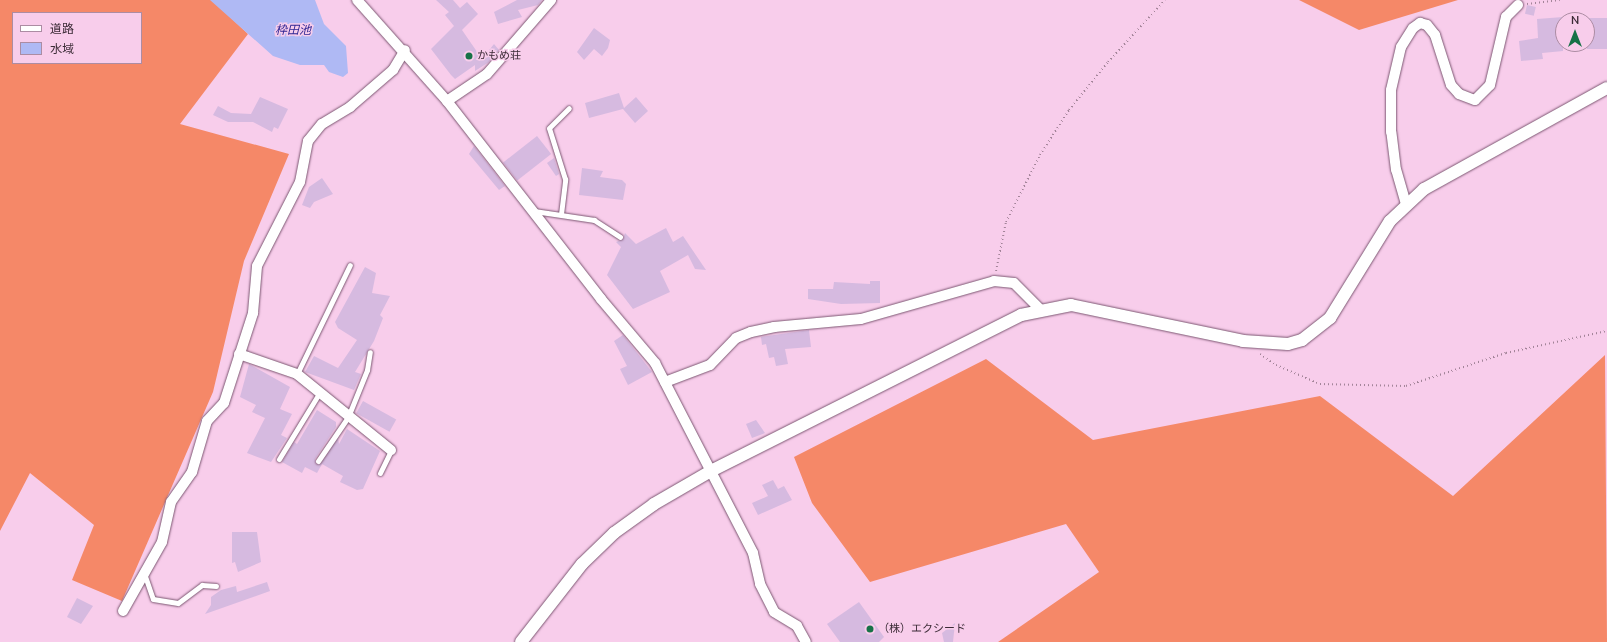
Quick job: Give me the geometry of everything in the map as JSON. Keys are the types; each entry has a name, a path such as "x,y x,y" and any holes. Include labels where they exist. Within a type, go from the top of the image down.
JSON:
{"street":[{"path":"357,0 405,50 448,101 656,363 753,553 760,584 774,612 797,626 806,642"},
{"path":"448,101 487,74 551,0"},
{"path":"1406,204 1396,170 1391,132 1391,90 1401,47 1413,28 1420,23 1427,25 1435,35 1451,85 1465,98 1475,100 1490,85 1506,17 1518,5"},
{"path":"122,611 145,576 162,542 171,502 192,472 207,421 224,403 253,313 257,266 300,182 308,141 322,124 350,107 393,70 405,50"},
{"path":"521,642 582,564 614,533 654,504 711,471 1040,308 1091,307 1243,341 1288,344 1317,330 1343,300 1383,231 1406,204 1447,175 1607,88"},
{"path":"665,382 710,364 736,338 751,332 774,326 861,320 994,281 1014,283 1040,308"},
{"path":"239,354 297,374 318,395 391,450"}],"lane":[{"path":"561,214 565,179 549,128 568,108"},
{"path":"534,211 594,220 620,237"},
{"path":"297,374 350,265"},
{"path":"318,461 348,417 366,370 370,352"},
{"path":"279,459 318,395"},
{"path":"380,473 391,450"},
{"path":"145,576 152,599 178,603 202,586 216,586"}],"path":[{"path":"994,281 1006,222 1040,155 1098,74 1165,0"},
{"path":"1518,5 1560,0"},
{"path":"1243,341 1276,365 1320,384 1406,386 1506,353 1607,331"}],"shaded area":[{"path":"0,0 212,0 248,34 180,124 289,154 244,261 213,392 122,601 72,580 94,525 30,473 0,531"},
{"path":"1299,0 1458,0 1359,30"},
{"path":"1605,355 1607,642 998,642 1099,572 1066,524 870,582 812,503 794,457 986,359 1093,440 1320,396 1453,496"}],"water":[{"name":"枠田池","path":"210,0 315,0 324,24 346,46 348,73 343,77 329,72 324,65 300,65 273,56"}],"building":[{"path":"436,0 453,0 460,8 467,2 478,14 462,30 482,59 494,44 499,50 489,62 475,71 475,65 455,79 451,75 431,49 454,26 445,15 449,12"},
{"path":"517,0 542,0 538,5 518,10 522,17 498,24 494,12"},
{"path":"1527,5 1536,7 1534,16 1525,14"},
{"path":"1555,18 1555,52 1542,53 1543,59 1521,61 1519,41 1538,38 1537,19"},
{"path":"1595,18 1607,18 1607,49 1595,49"},
{"path":"594,28 610,40 608,48 602,56 594,49 584,60 577,52"},
{"path":"619,93 624,108 636,97 648,111 635,123 623,109 589,118 585,103"},
{"path":"260,97 288,109 278,129 274,127 272,132 253,122 228,122 213,115 218,106 231,113 251,114"},
{"path":"537,136 551,154 517,181 503,162"},
{"path":"474,146 505,186 499,190 469,154"},
{"path":"554,158 559,174 556,176 547,163"},
{"path":"582,168 603,171 600,177 622,180 626,184 623,200 579,195"},
{"path":"322,178 333,194 314,202 310,208 302,205 309,187"},
{"path":"666,228 673,242 683,236 706,270 695,269 688,255 660,271 670,292 633,309 607,275 621,247 616,242 623,239 625,233 636,244"},
{"path":"365,267 376,273 372,293 390,296 380,315 383,318 374,341 355,372 361,374 354,390 305,372 314,356 338,368 357,340 338,328 335,322"},
{"path":"870,281 880,281 880,303 841,304 808,299 808,289 833,289 834,282 870,284"},
{"path":"809,330 811,347 785,349 788,364 776,366 774,357 769,358 766,344 762,345 761,337"},
{"path":"623,335 652,372 628,385 620,369 627,366 614,341"},
{"path":"249,364 290,387 280,409 292,414 281,435 287,438 271,462 247,453 265,418 252,412 256,405 240,397"},
{"path":"363,401 396,419 389,432 356,413"},
{"path":"317,410 336,422 336,427 315,459 316,464 321,463 338,438 339,444 347,429 380,451 363,489 357,490 340,482 343,476 322,464 317,473 305,467 302,473 282,462 294,442 297,444"},
{"path":"756,420 765,433 752,438 746,424"},
{"path":"773,480 778,489 784,486 792,500 758,515 752,503 768,496 762,485"},
{"path":"232,532 257,532 261,562 238,572 235,562 232,563"},
{"path":"267,582 270,591 205,614 211,605 211,597 221,590 236,586 237,592"},
{"path":"77,598 93,606 81,624 67,617"},
{"path":"859,602 884,637 879,642 840,642 827,624"},
{"path":"955,623 953,642 944,642 942,633"}],"place":[{"name":"かもめ荘","path":"469,56"},
{"name":"（株）エクシード","path":"870,629"}]}
